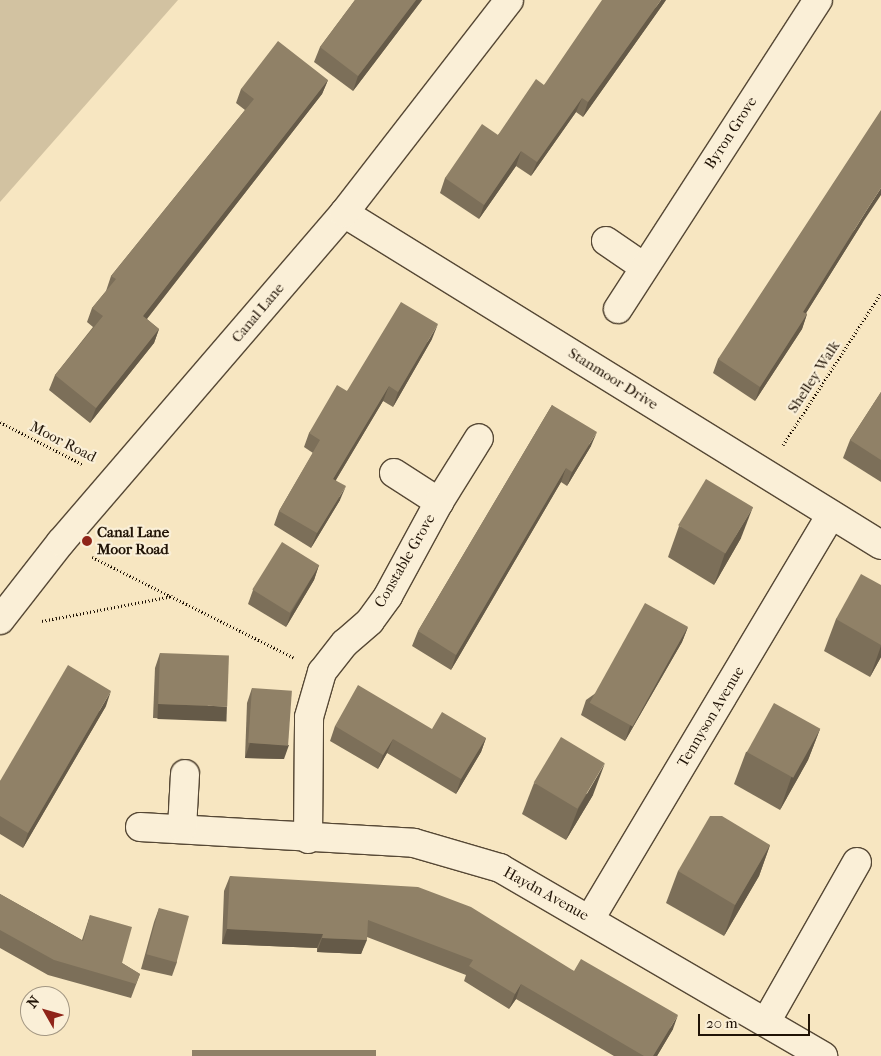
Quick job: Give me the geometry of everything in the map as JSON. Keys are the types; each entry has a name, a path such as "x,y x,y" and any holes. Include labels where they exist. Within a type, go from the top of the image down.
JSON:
{"street":[{"name":"Canal Lane","path":"0,620 61,542 115,482 344,213 508,0"},
{"name":"Byron Grove","path":"618,309 818,0"},
{"name":"Stanmoor Drive","path":"344,213 881,545"},
{"path":"606,241 644,267"},
{"name":"Constable Grove","path":"308,839 309,717 322,672 345,643 370,621 388,596 439,502 479,438"},
{"name":"Constable Grove","path":"394,473 439,502"},
{"name":"Tennyson Avenue","path":"590,919 831,515"},
{"path":"182,828 185,774"},
{"name":"Haydn Avenue","path":"140,827 182,828 308,839 414,843 500,868 823,1056"},
{"path":"766,1022 856,862"}],"path":[{"name":"Shelley Walk","path":"765,473 881,293"},
{"name":"Moor Road","path":"0,422 115,482"},
{"path":"61,542 174,596 322,672"},
{"path":"39,622 174,596"}],"shaded area":[{"path":"0,0 178,0 0,202"}],"building":[{"path":"355,0 416,0 358,76 320,47"},
{"path":"602,0 661,0 588,102 582,98 537,162 521,151 484,205 445,178 482,124 498,135 536,79 544,85"},
{"path":"278,41 328,80 143,316 159,329 96,408 55,375 103,316 92,308 116,279 111,276 254,99 241,89"},
{"path":"881,110 881,188 803,312 807,314 760,387 718,359"},
{"path":"401,302 438,324 398,392 389,386 333,479 346,486 317,533 279,511 320,440 309,433 337,385 347,391"},
{"path":"881,392 881,460 850,440"},
{"path":"552,405 597,432 572,472 566,468 456,655 418,631"},
{"path":"706,479 753,507 725,554 678,525"},
{"path":"282,542 319,565 290,613 252,589"},
{"path":"861,574 881,585 881,645 836,619"},
{"path":"645,603 688,627 633,726 590,703"},
{"path":"160,653 229,655 227,706 158,704"},
{"path":"68,665 111,691 28,833 0,816 0,781"},
{"path":"358,685 432,729 442,712 486,738 461,779 393,739 383,755 335,726"},
{"path":"252,688 292,691 288,746 248,743"},
{"path":"774,703 820,729 793,778 747,752"},
{"path":"561,737 605,763 577,809 534,782"},
{"path":"710,816 722,816 770,845 735,905 678,871"},
{"path":"230,876 418,887 471,907 574,971 581,959 678,1015 653,1056 644,1056 521,984 515,994 469,966 473,960 368,920 367,940 322,938 323,934 227,929"},
{"path":"0,894 83,941 90,915 132,927 122,963 140,974 136,984 54,960 0,930"},
{"path":"159,908 189,916 177,962 147,954"},
{"path":"192,1050 376,1050 376,1056 192,1056"}],"place":[{"name":"Canal Lane Moor Road","path":"87,541"}]}
